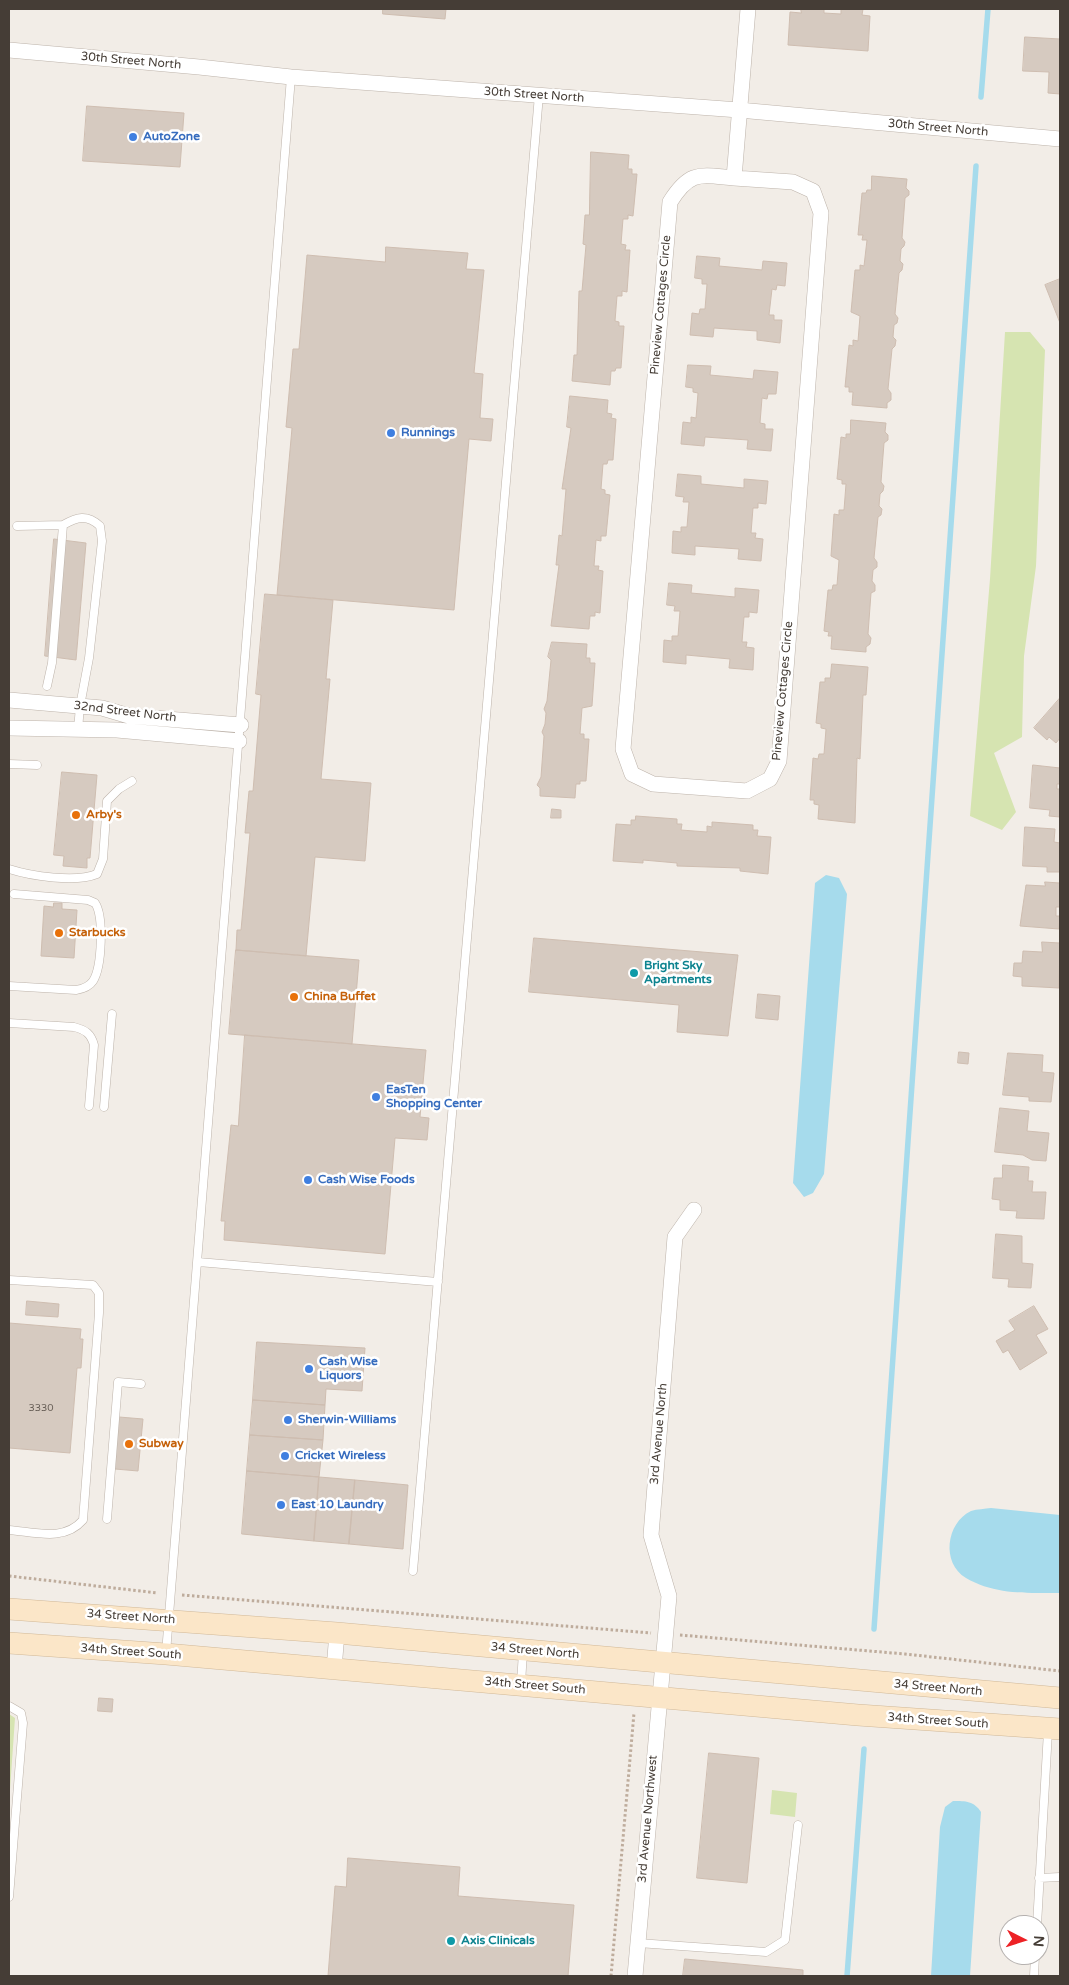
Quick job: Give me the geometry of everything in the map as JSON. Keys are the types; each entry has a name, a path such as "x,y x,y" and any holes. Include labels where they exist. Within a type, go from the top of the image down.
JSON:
{"main road":[{"name":"34 Street North","path":"9,1609 170,1620 663,1661 1060,1698"},
{"name":"34th Street South","path":"9,1643 166,1654 858,1715 1054,1729"}],"street":[{"path":"734,178 748,9"},
{"name":"30th Street North","path":"9,50 291,77 739,110 1060,139"},
{"name":"Pineview Cottages Circle","path":"699,175 734,178 793,182 813,191 821,213 780,761 770,780 747,791 654,784 632,774 623,749 670,202 681,184 699,175"},
{"name":"32nd Street North","path":"9,700 102,708 129,716 241,725"},
{"name":"32nd Street North","path":"9,728 116,730 239,741"},
{"name":"3rd Avenue North","path":"663,1661 669,1596 651,1535 675,1237 694,1210"},
{"path":"334,1669 337,1634"},
{"name":"3rd Avenue Northwest","path":"635,1976 663,1661"}],"lane":[{"path":"166,1654 291,77"},
{"path":"413,1571 539,95"},
{"path":"17,526 63,525 74,519 85,517 93,520 100,526 102,541 89,658 80,706 78,730"},
{"path":"47,686 52,663 63,525"},
{"path":"9,764 37,765"},
{"path":"9,869 24,874 86,878 97,874 103,859 107,801 119,789 132,782"},
{"path":"9,986 76,990 87,988 93,982 98,968 101,918 95,903 88,900 14,894"},
{"path":"104,1107 112,1014"},
{"path":"9,1023 74,1028 83,1030 92,1036 94,1046 89,1106"},
{"path":"198,1262 438,1282"},
{"path":"9,1280 92,1285 98,1292 100,1313 83,1520 74,1530 60,1534 9,1530"},
{"path":"107,1519 118,1382 141,1384"},
{"path":"521,1685 523,1650"},
{"path":"9,1706 21,1713 23,1723 11,1852 9,1897"},
{"path":"1037,1915 1039,1878 1054,1729"},
{"path":"638,1943 766,1952 779,1946 785,1940 798,1825"},
{"path":"1039,1878 1060,1877"}],"path":[{"path":"9,1576 171,1594 905,1654 1060,1671"},
{"path":"639,1659 641,1632"},
{"path":"611,1976 636,1694"}],"green space":[{"path":"1005,332 1030,332 1045,350 1036,566 1024,656 1022,737 994,753 1016,812 1002,830 970,816 990,579"},
{"path":"9,1714 15,1718 9,1804"},
{"path":"772,1790 797,1793 795,1817 770,1814"}],"water":[{"path":"826,875 839,878 847,894 824,1174 813,1193 804,1197 793,1183 815,883"},
{"path":"991,1508 1060,1515 1060,1593 1024,1593 988,1588 966,1578 958,1571 950,1553 950,1543 956,1524 971,1511"},
{"path":"953,1801 969,1802 981,1812 970,1976 931,1976 940,1827 945,1807"}],"building":[{"path":"383,9 446,9 445,19 383,14"},
{"path":"801,9 824,9 824,13 841,14 841,9 863,9 862,15 870,16 868,51 788,45 790,12 801,13"},
{"path":"1025,37 1060,39 1060,94 1048,93 1049,72 1023,71"},
{"name":"AutoZone","path":"87,106 184,113 180,167 83,161"},
{"path":"591,152 629,155 628,169 632,169 632,174 637,174 633,216 628,215 628,219 623,219 621,244 626,245 625,250 630,250 627,292 622,291 622,296 617,296 615,321 619,322 619,326 624,326 621,368 611,371 610,385 572,381 574,355 577,355 579,291 582,291 586,245 583,244 585,215 589,215"},
{"path":"872,176 907,179 906,188 909,191 909,195 905,198 902,238 905,242 901,249 900,261 903,264 902,270 899,273 895,314 898,318 897,323 894,325 893,337 896,340 895,346 892,349 888,389 891,393 891,400 887,403 887,408 852,405 853,392 849,392 849,387 845,387 849,345 853,346 853,340 858,341 860,316 851,312 855,270 860,270 860,265 864,266 867,240 862,240 863,235 858,235 862,193 871,190"},
{"name":"Runnings","path":"386,247 468,253 466,269 484,270 474,373 483,374 480,418 493,419 491,441 469,439 454,610 277,595 292,428 286,427 293,349 299,349 307,255 385,262"},
{"path":"697,256 720,258 719,266 762,270 763,261 787,263 785,286 777,285 776,290 772,289 769,315 774,315 774,320 782,320 780,343 757,340 757,331 714,328 713,337 690,335 692,313 699,314 700,309 705,309 707,284 702,284 702,279 695,278"},
{"path":"1060,279 1060,323 1045,285"},
{"path":"688,365 711,366 710,375 753,379 754,370 778,372 776,394 768,394 767,399 762,398 760,423 765,424 765,429 773,429 771,451 747,449 748,440 705,437 704,446 681,444 683,422 691,423 691,417 696,418 698,393 693,392 693,388 686,387"},
{"path":"570,396 608,400 607,413 612,414 611,418 616,419 613,460 608,460 607,464 603,464 601,489 605,490 605,494 610,495 606,536 601,536 601,541 596,540 594,566 599,566 598,570 603,571 600,613 595,612 595,616 590,616 589,629 551,626 559,565 556,565 559,535 562,536 566,489 562,489 571,428 567,427"},
{"path":"851,420 886,423 885,432 888,435 888,440 884,443 881,482 884,486 880,494 879,506 882,509 881,515 878,517 874,558 877,562 877,567 873,570 872,581 875,585 875,591 871,593 868,634 871,638 870,644 866,647 866,652 831,649 832,636 828,636 829,632 824,631 828,590 832,590 833,585 837,585 839,560 831,556 834,514 839,515 839,510 844,510 846,484 842,484 842,480 837,479 841,437 846,438 846,434 850,434"},
{"path":"678,474 701,476 701,484 744,488 744,479 768,481 766,504 758,503 758,508 753,508 751,533 756,533 755,538 763,539 761,561 738,559 739,549 695,546 695,555 672,553 673,531 681,532 681,527 687,527 689,502 683,502 684,497 676,496"},
{"path":"54,539 86,543 76,660 45,656"},
{"path":"669,583 692,585 691,593 735,597 735,588 759,590 757,613 749,612 749,617 744,617 742,642 747,642 746,647 754,648 753,670 729,668 730,659 686,655 686,664 663,662 664,640 672,641 672,636 678,636 680,611 674,611 675,606 667,605"},
{"path":"265,594 333,600 326,679 330,679 321,779 371,783 365,861 315,857 306,956 236,950 237,930 241,930 250,833 245,833 249,791 253,791 261,695 256,694"},
{"path":"552,642 587,644 586,658 590,658 590,663 595,663 592,706 582,708 580,734 584,734 584,739 589,739 586,781 580,781 580,784 576,784 575,798 540,796 540,788 537,785 541,777 544,736 542,732 545,724 546,713 544,709 547,701 551,660 548,657"},
{"path":"832,664 868,667 866,695 863,695 860,759 857,758 855,823 818,819 819,805 814,804 814,800 810,800 813,758 818,759 819,754 824,754 826,729 821,728 821,724 816,723 820,682 825,682 825,678 830,678"},
{"path":"1060,698 1060,738 1056,743 1049,737 1047,740 1034,728"},
{"path":"1033,765 1060,768 1060,784 1057,784 1057,789 1060,789 1060,817 1049,816 1050,810 1030,808"},
{"name":"Arby's","path":"62,772 97,775 90,858 87,858 87,868 63,866 64,856 54,855"},
{"path":"552,809 561,810 561,818 551,818"},
{"path":"636,816 677,819 677,824 682,824 681,830 707,832 707,826 712,827 712,822 753,825 753,830 758,830 757,836 771,837 768,874 740,871 740,868 677,866 677,863 643,860 643,863 613,861 616,824 631,825 631,820 635,820"},
{"path":"1025,827 1055,829 1054,842 1060,843 1060,872 1047,872 1047,867 1023,866"},
{"path":"1045,882 1060,883 1060,907 1056,907 1056,916 1060,916 1059,929 1020,926 1026,885 1045,886"},
{"name":"Starbucks","path":"54,903 62,903 62,909 77,910 74,958 41,956 44,906 53,907"},
{"name":"Bright Sky Apartments","path":"534,938 738,955 728,1036 677,1032 679,1005 529,992"},
{"path":"1042,942 1060,943 1059,988 1022,986 1022,977 1013,976 1014,963 1022,963 1023,951 1042,952"},
{"name":"China Buffet","path":"236,950 359,960 352,1044 229,1034"},
{"path":"758,994 780,996 778,1020 756,1018"},
{"name":"Cash Wise Foods","path":"245,1035 426,1050 420,1117 429,1118 427,1140 395,1138 385,1254 224,1240 225,1221 221,1221 231,1125 238,1126"},
{"path":"959,1052 969,1053 968,1064 958,1063"},
{"path":"1008,1053 1043,1055 1042,1072 1054,1073 1051,1102 1029,1101 1029,1097 1003,1095"},
{"path":"1000,1108 1029,1111 1027,1131 1049,1133 1046,1161 1032,1160 1023,1155 995,1152"},
{"path":"1003,1165 1029,1167 1028,1181 1033,1181 1032,1192 1046,1192 1044,1219 1016,1218 1017,1211 1000,1210 1000,1200 992,1199 994,1178 1002,1178"},
{"path":"996,1234 1022,1236 1022,1263 1033,1264 1031,1288 1008,1287 1009,1279 993,1278"},
{"path":"27,1301 59,1304 58,1317 26,1315"},
{"path":"1034,1306 1048,1329 1036,1335 1047,1353 1020,1370 1008,1350 1003,1353 996,1341 1015,1330 1009,1321"},
{"path":"9,1323 81,1329 80,1339 83,1339 81,1368 77,1368 70,1453 9,1448"},
{"name":"Cash Wise Liquors","path":"257,1342 365,1348 362,1391 326,1389 325,1405 253,1400"},
{"name":"Sherwin-Williams","path":"253,1400 325,1405 323,1440 250,1435"},
{"name":"Subway","path":"119,1417 143,1419 138,1471 115,1469"},
{"name":"Cricket Wireless","path":"250,1435 323,1440 319,1477 247,1471"},
{"name":"East 10 Laundry","path":"247,1471 319,1477 314,1541 242,1534"},
{"path":"319,1477 355,1480 349,1544 314,1541"},
{"path":"355,1480 408,1485 403,1549 349,1544"},
{"path":"99,1698 113,1699 112,1712 98,1711"},
{"path":"709,1753 759,1758 747,1883 697,1878"},
{"name":"Axis Clinicals","path":"348,1858 460,1867 458,1896 574,1905 568,1976 328,1976 335,1886 346,1887"},
{"path":"685,1959 803,1970 803,1976 683,1976"}],"waterway":[{"path":"981,97 988,9"},
{"path":"874,1629 976,166"},
{"path":"847,1976 864,1749"}],"place":[{"name":"AutoZone","path":"133,137"},
{"name":"Runnings","path":"391,433"},
{"name":"Arby's","path":"76,815"},
{"name":"Starbucks","path":"59,933"},
{"name":"Bright Sky Apartments","path":"634,973"},
{"name":"China Buffet","path":"294,997"},
{"name":"EasTen Shopping Center","path":"376,1097"},
{"name":"Cash Wise Foods","path":"308,1180"},
{"name":"Cash Wise Liquors","path":"309,1369"},
{"name":"Sherwin-Williams","path":"288,1420"},
{"name":"Subway","path":"129,1444"},
{"name":"Cricket Wireless","path":"285,1456"},
{"name":"East 10 Laundry","path":"281,1505"},
{"name":"Axis Clinicals","path":"451,1941"}]}
